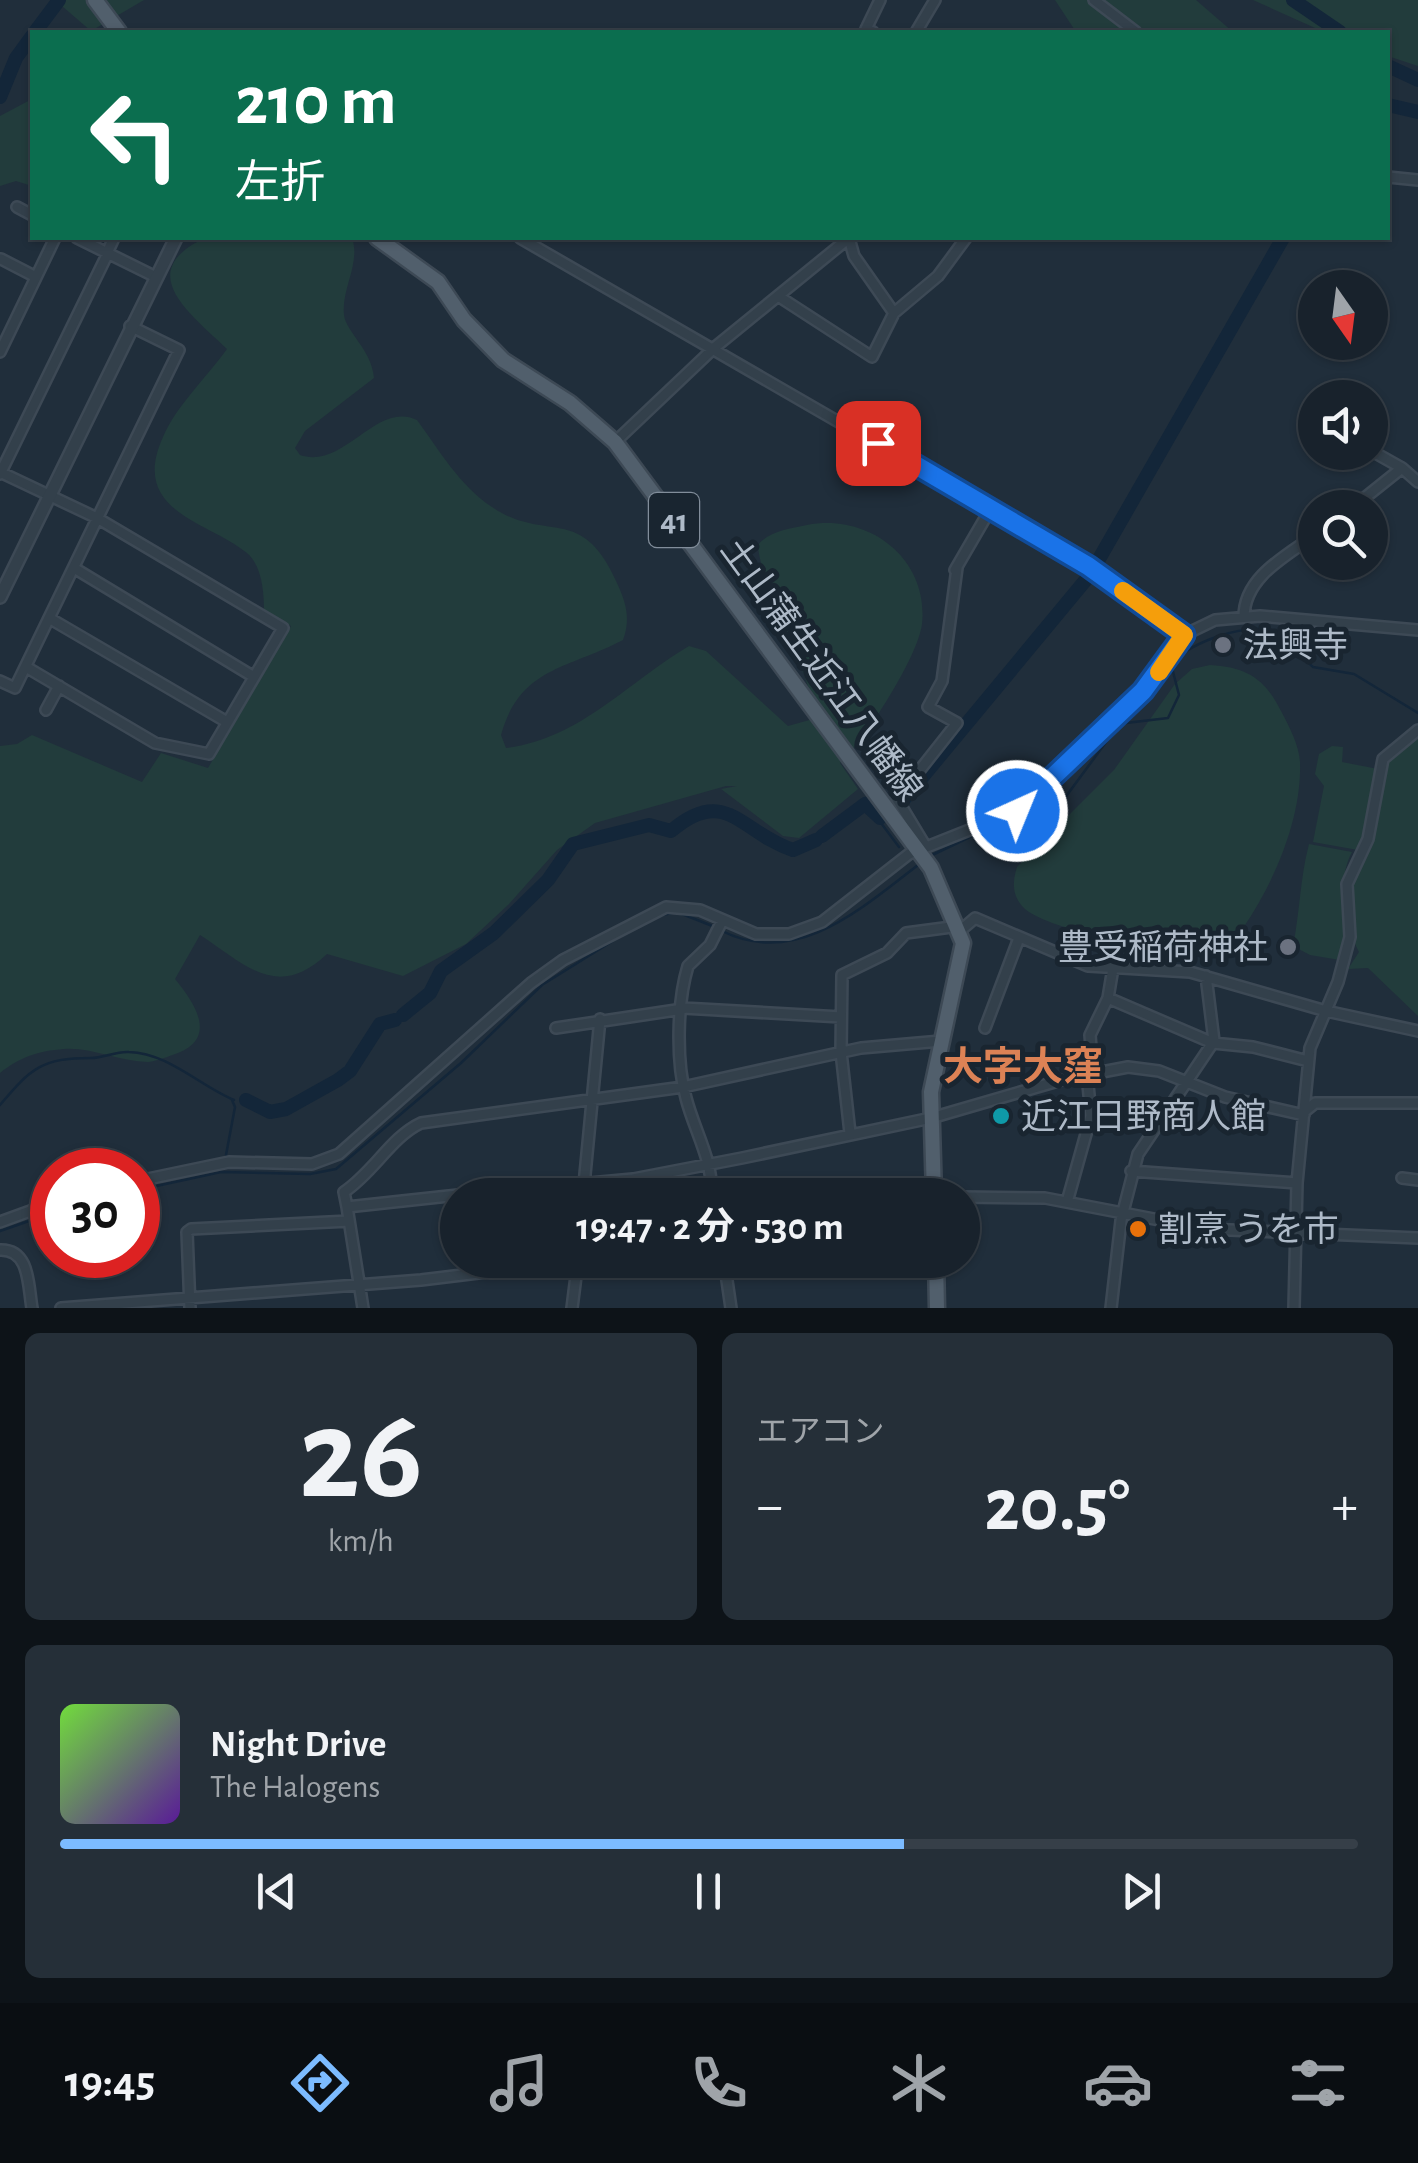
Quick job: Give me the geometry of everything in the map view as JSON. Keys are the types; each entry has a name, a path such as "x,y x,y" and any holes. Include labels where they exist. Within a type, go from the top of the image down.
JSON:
{"main road":[{"path":"95,0 117,30"},
{"name":"土山蒲生近江八幡線","path":"381,240 438,282 464,320 502,360 570,403 615,442 921,850 960,928"},
{"path":"933,1178 933,1075 962,955 960,928"},
{"path":"936,1278 937,1308"}],"street":[{"path":"869,30 866,28 880,0"},
{"path":"917,30 935,0"},
{"path":"1094,0 1133,30"},
{"path":"1390,177 1418,180"},
{"path":"17,207 30,214"},
{"path":"0,352 55,240"},
{"path":"81,240 156,276"},
{"path":"26,667 155,743 208,754 283,628 97,518 0,473 113,240"},
{"path":"0,597 175,240"},
{"path":"524,240 1088,566 1184,635"},
{"path":"615,442 714,348 847,240"},
{"path":"850,240 854,256 894,313"},
{"path":"778,296 872,358 894,313 938,276 965,240"},
{"path":"1,259 36,277"},
{"path":"0,680 15,688 179,350 130,326"},
{"path":"1388,460 1418,482 1418,490"},
{"path":"1374,490 1402,468"},
{"path":"921,850 896,802 958,724 928,708 942,682 955,570 991,508"},
{"path":"1244,617 1244,602 1257,579 1298,548"},
{"path":"74,568 254,677"},
{"path":"160,1176 230,1162 326,1161 353,1144 531,983 563,960 666,907 692,908 719,926 756,934 804,931 838,912 921,850 1017,811 1143,691 1184,635 1215,620 1244,617 1418,630"},
{"path":"49,618 227,722"},
{"path":"46,710 58,686"},
{"path":"1294,1308 1295,1231 1308,1062 1350,937 1347,884 1368,839 1384,759 1418,730"},
{"path":"850,1133 841,1052 842,975 887,953 906,933 960,928 975,918 1088,966 1134,966 1206,976 1326,1012 1418,1031"},
{"path":"709,1178 683,1087 682,1008 688,966 710,946 719,926"},
{"path":"985,1028 1019,938"},
{"path":"1067,1202 1090,1116 1090,1035 1108,998 1114,968"},
{"path":"1111,1308 1122,1212 1131,1172 1212,1043 1206,976"},
{"path":"1108,998 1212,1043 1254,1047 1308,1062"},
{"path":"556,1028 682,1008 842,1017"},
{"path":"585,1178 600,1019"},
{"path":"364,1308 344,1192 368,1175 414,1126 495,1110 683,1087 841,1052 941,1042"},
{"path":"639,1178 931,1118 1090,1074 1136,1066 1187,1084 1304,1114"},
{"path":"1304,1114 1315,1103 1418,1104"},
{"path":"1131,1172 1298,1184"},
{"path":"1402,1178 1418,1180"},
{"path":"347,1207 440,1197"},
{"path":"980,1198 1067,1202 1206,1229 1418,1238"},
{"path":"0,1222 30,1211"},
{"path":"190,1302 186,1232 191,1229 349,1221"},
{"path":"0,1250 12,1250 20,1257 32,1308"},
{"path":"60,1308 190,1302 440,1276"},
{"path":"572,1308 577,1278"},
{"path":"727,1278 731,1308"}],"green space":[{"path":"55,0 144,0 93,30"},
{"path":"1055,0 1196,0 1231,30 1075,30"},
{"path":"1253,0 1418,0 1418,66 1390,57 1390,30 1320,30"},
{"path":"30,100 30,185 16,181 0,186 0,116"},
{"path":"202,240 352,240 354,257 344,315 369,359 374,378 305,431 295,448 300,455 316,457 331,453 388,419 402,416 417,420 460,478 492,507 511,518 576,533 603,557 625,603 627,624 623,640 533,683 509,713 501,735 506,748 533,743 580,721 689,646 706,651 788,726 813,719 809,689 769,586 758,545 780,531 830,523 852,526 890,545 916,579 922,600 922,624 911,656 889,697 840,763 858,789 799,838 783,836 721,789 737,786 726,786 595,823 557,850 509,904 466,944 403,976 327,954 309,968 277,977 247,967 200,935 175,979 199,1018 197,1038 190,1046 148,1062 85,1050 55,1050 22,1059 0,1073 0,746 17,744 32,735 142,782 161,753 208,768 291,626 264,611 263,588 252,558 178,511 164,498 156,482 155,462 169,425 227,349 175,293 170,279 173,265 184,251"},
{"path":"1210,665 1245,672 1261,683 1284,717 1299,756 1296,805 1284,849 1243,928 1196,940 1152,943 1073,929 1025,909 1014,890 1017,867 1114,770 1175,684 1192,669"},
{"path":"1418,735 1418,1016 1368,968 1348,969 1359,952 1351,930 1349,906 1357,858 1387,765 1393,753"},
{"path":"1332,746 1343,747 1342,762 1378,769 1366,838 1358,850 1313,842 1324,786 1315,774 1319,754"},
{"path":"1309,844 1352,852 1344,878 1340,960 1310,955 1293,946"}],"waterway":[{"path":"36,30 59,0"},
{"path":"1293,0 1337,30"},
{"path":"0,97 16,58 30,39"},
{"path":"1390,67 1418,80"},
{"path":"1390,105 1418,112"},
{"path":"1095,566 1282,240"},
{"path":"905,798 1089,576"},
{"path":"928,857 991,827 1053,814 1115,730 1126,723 1168,718 1179,695 1171,664 1192,648 1222,635 1254,629 1281,633 1313,667 1354,674 1418,713"},
{"path":"822,836 865,804 880,818"},
{"path":"403,1015 430,993 441,971 494,933 548,880 573,844 649,825 671,831 706,812 733,816 793,850 816,840"},
{"path":"878,819 899,847"},
{"path":"722,931 750,941 777,942 803,937 853,913 922,862"},
{"path":"657,916 677,912 715,927"},
{"path":"160,1185 221,1172 310,1174 336,1169 461,1063 542,985 632,929"},
{"path":"246,1100 270,1112 286,1109 350,1071 380,1024 395,1020"},
{"path":"0,1105 29,1074 49,1063 124,1052 157,1058 234,1100"},
{"path":"226,1155 235,1107 232,1100"},
{"path":"0,1231 30,1221"}],"slow traffic":[{"path":"1123,591 1184,635 1159,672"}],"place":[{"name":"法興寺","path":"1223,645"},
{"name":"豊受稲荷神社","path":"1288,947"},
{"name":"近江日野商人館","path":"1001,1116"},
{"name":"割烹 うを市","path":"1138,1229"}],"district":[{"name":"大字大窪","path":"1023,1066"}],"route":[{"path":"878,443 1088,566 1184,635 1143,691 1017,811"}]}
